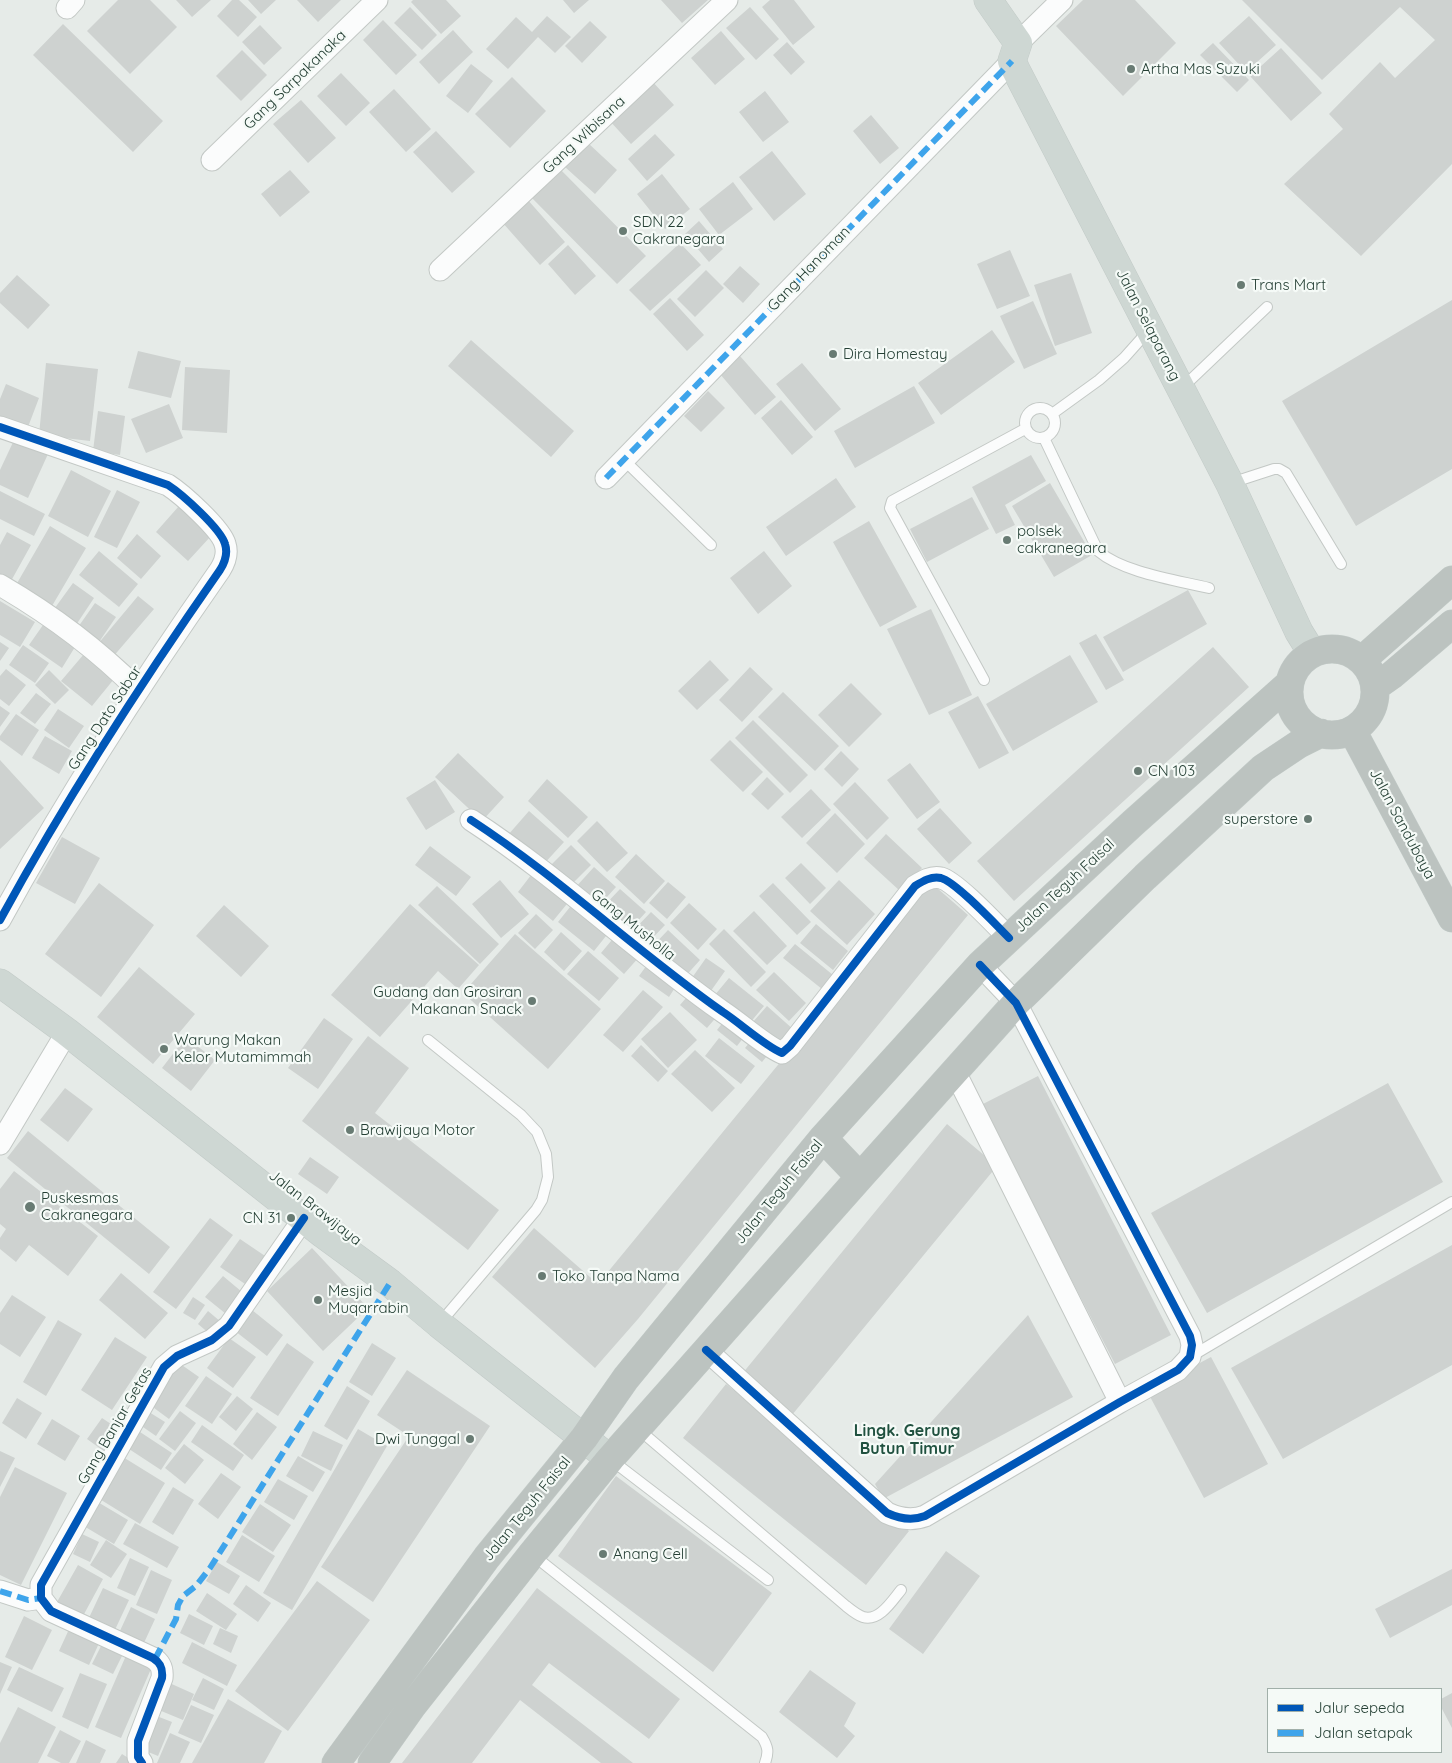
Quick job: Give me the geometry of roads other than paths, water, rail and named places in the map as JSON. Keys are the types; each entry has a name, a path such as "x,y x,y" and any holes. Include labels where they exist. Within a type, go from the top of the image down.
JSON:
{"highway":[{"path":"1362,660 1452,580"},
{"path":"1375,687 1452,624"},
{"path":"1325,649 1338,649 1351,653 1362,660 1368,668 1375,687 1375,698 1372,708 1364,720 1352,730 1337,734 1321,733 1305,725 1299,718 1291,701 1290,683 1294,671 1312,653 1325,649"},
{"name":"Jalan Teguh Faisal","path":"336,1763 487,1557 584,1438 626,1378 822,1138 980,965 1133,823 1290,683"},
{"name":"Jalan Sandubaya","path":"1352,730 1452,918"},
{"path":"372,1763 413,1706 532,1554 610,1459 1016,1003 1144,877 1264,768 1298,744 1321,733"},
{"path":"822,1138 860,1176"}],"main road":[{"name":"Jalan Selaparang","path":"988,0 1150,329 1230,484 1299,632 1312,653"},
{"name":"Jalan Brawijaya","path":"0,983 67,1032 323,1234 390,1283 610,1459"}],"street":[{"name":"Gang Sarpakanaka","path":"212,160 377,0"},
{"name":"Gang Wibisana","path":"440,270 727,0"},
{"name":"Gang Hanoman","path":"606,478 1015,52 1062,0"},
{"name":"Gang Dato Sabar","path":"0,427 168,485 183,496 220,533 226,547 223,566 138,690 59,817 0,920"},
{"path":"0,584 82,640 138,690"},
{"name":"Gang Musholla","path":"471,820 499,838 575,895 682,983 782,1053 790,1046 915,886 928,878 941,878 955,886 1009,938"},
{"path":"706,1350 883,1509 902,1519 914,1519 925,1516 1178,1370 1190,1357 1192,1345 1190,1336 1016,1003 980,965"},
{"path":"0,1144 67,1032"},
{"path":"955,1072 1120,1402"},
{"name":"Gang Banjar Getas","path":"43,1602 40,1590 42,1582 164,1368 177,1356 212,1340 229,1326 304,1218"},
{"path":"0,1591 28,1600 43,1602 51,1611 153,1658 160,1665 162,1678 138,1741 138,1757 142,1763"}],"lane":[{"path":"1181,389 1267,307"},
{"path":"1052,414 1105,375 1124,358 1150,329"},
{"path":"1039,408 1052,414 1055,421 1051,434 1044,438 1033,437 1026,429 1027,415 1032,410 1039,408"},
{"path":"984,680 890,506 892,501 1026,429"},
{"path":"1044,438 1098,551 1108,560 1128,568 1209,588"},
{"path":"624,460 711,545"},
{"path":"1230,484 1274,469 1282,470 1286,473 1341,564"},
{"path":"428,1040 530,1123 542,1142 548,1165 546,1189 536,1210 439,1324"},
{"path":"1190,1357 1452,1202"},
{"path":"637,1428 846,1606 861,1616 870,1618 878,1615 901,1590"},
{"path":"610,1459 768,1580"},
{"path":"532,1554 762,1737 768,1746 769,1754 765,1763"}],"place":[{"name":"Artha Mas Suzuki","path":"1131,69"},
{"name":"SDN 22 Cakranegara","path":"623,231"},
{"name":"Trans Mart","path":"1241,285"},
{"name":"Dira Homestay","path":"833,354"},
{"name":"polsek cakranegara","path":"1007,540"},
{"name":"CN 103","path":"1138,771"},
{"name":"superstore","path":"1308,819"},
{"name":"Gudang dan Grosiran Makanan Snack","path":"532,1001"},
{"name":"Warung Makan Kelor Mutamimmah","path":"164,1049"},
{"name":"Brawijaya Motor","path":"350,1130"},
{"name":"Puskesmas Cakranegara","path":"30,1207"},
{"name":"CN 31","path":"291,1218"},
{"name":"Toko Tanpa Nama","path":"542,1276"},
{"name":"Mesjid Muqarrabin","path":"318,1300"},
{"name":"Dwi Tunggal","path":"470,1439"},
{"name":"Anang Cell","path":"603,1554"}],"district":[{"name":"Lingk. Gerung Butun Timur","path":"907,1440"}]}
